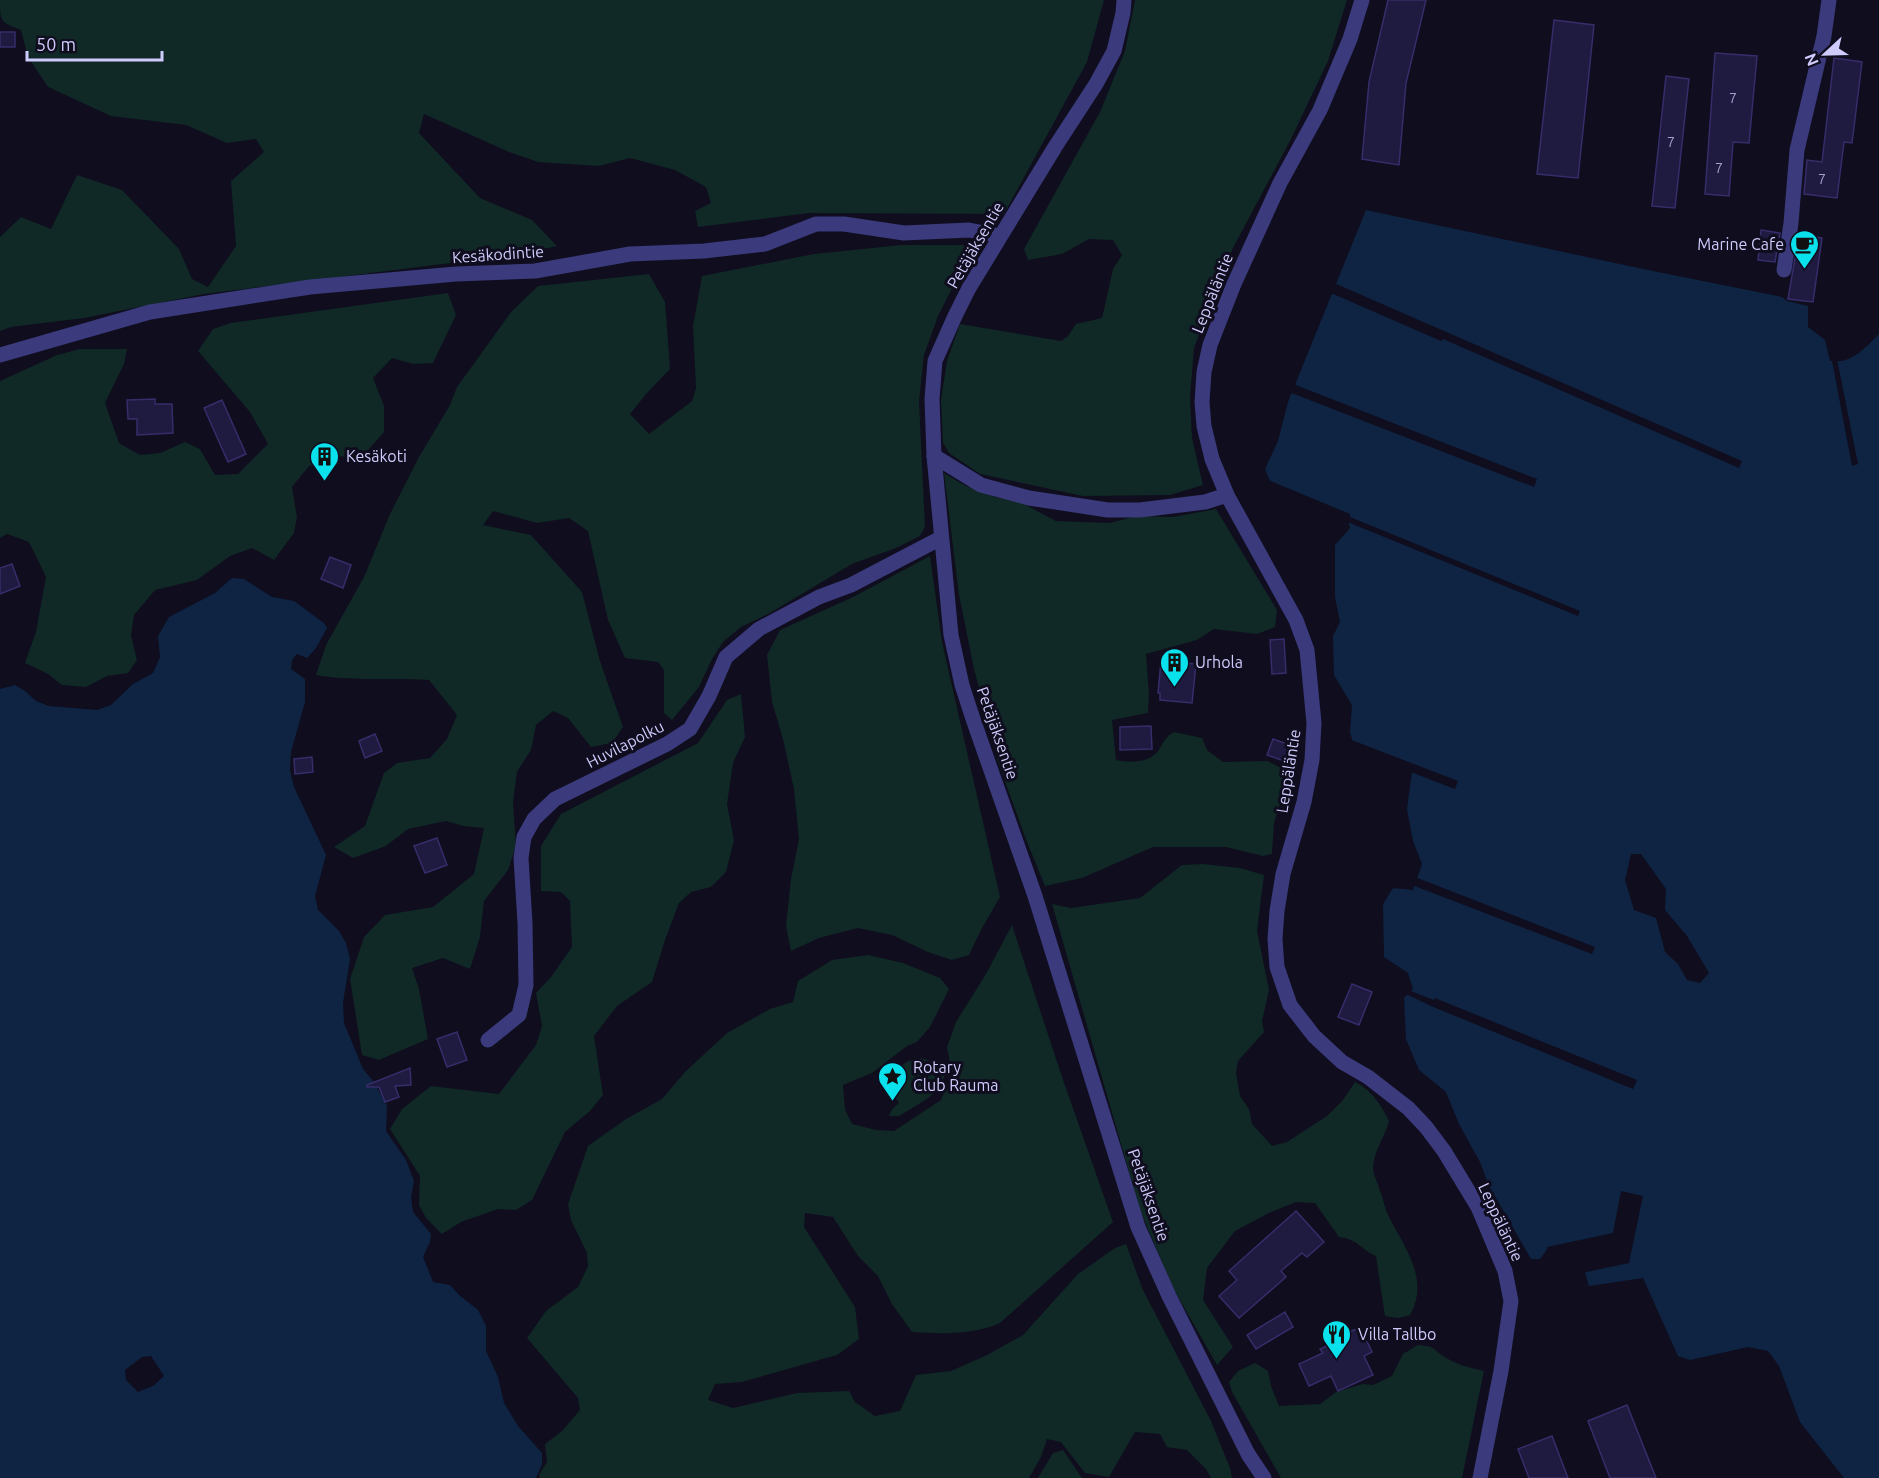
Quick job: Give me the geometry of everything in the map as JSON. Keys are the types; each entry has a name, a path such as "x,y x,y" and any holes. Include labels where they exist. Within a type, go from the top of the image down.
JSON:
{"street":[{"name":"Petäjäksentie","path":"1124,0 1114,51 1096,84 1000,236 954,316 935,362 932,399 933,456 951,635 962,685 1035,896 1138,1227 1169,1296 1248,1454 1264,1478"},
{"name":"Leppäläntie","path":"1362,0 1350,39 1320,110 1280,183 1234,284 1210,345 1204,372 1202,402 1204,426 1212,459 1227,495 1296,620 1307,650 1314,723 1312,760 1304,802 1283,874 1276,911 1277,967 1290,1005 1314,1036 1335,1056 1368,1077 1408,1108 1426,1127 1478,1207 1505,1271 1511,1301 1501,1371 1480,1478"},
{"path":"1784,270 1791,223 1797,150 1824,36 1829,0"},
{"name":"Kesäkodintie","path":"0,355 150,312 309,287 456,274 535,271 630,254 704,251 765,244 816,224 844,224 904,233 969,230 1000,236"},
{"path":"933,456 981,485 1029,498 1108,510 1140,510 1205,502 1227,495"},
{"name":"Huvilapolku","path":"489,1040 519,1015 526,985 521,858 524,837 534,819 555,799 658,749 690,729 709,696 726,657 759,629 941,538"}],"green space":[{"path":"0,0 1104,0 1087,62 1004,214 809,213 698,227 695,211 711,203 706,187 675,170 630,158 599,166 538,162 509,152 424,114 419,133 480,198 532,220 557,246 521,254 204,294 84,318 11,327 0,331 0,237 21,217 51,229 77,175 122,190 179,249 192,279 208,287 236,246 231,181 264,152 256,139 227,143 186,125 111,116 48,87 28,57 21,30 5,23 1,17"},
{"path":"1135,0 1347,0 1328,61 1290,141 1233,248 1194,348 1190,397 1192,438 1203,485 1170,495 1083,496 980,474 949,453 943,443 941,400 947,361 960,324 1061,341 1068,336 1076,324 1102,318 1113,269 1122,255 1113,240 1089,239 1062,254 1028,260 1024,249 1100,112 1125,51"},
{"path":"901,245 964,245 963,267 938,316 924,355 919,401 925,527 920,536 896,548 852,564 770,613 741,627 723,642 699,687 672,720 664,713 664,670 658,662 625,658 608,620 588,531 569,518 537,523 493,511 483,525 531,535 582,592 600,661 623,727 612,743 591,747 568,718 553,711 536,725 531,750 517,772 513,802 516,846 508,870 484,901 480,937 470,969 443,958 412,968 419,989 428,1039 379,1060 362,1055 350,979 364,937 385,915 433,907 474,874 484,828 463,826 446,821 408,829 386,846 353,858 334,847 365,826 384,773 397,763 430,758 447,739 457,715 429,680 316,675 326,645 364,577 390,514 419,457 450,405 457,387 511,312 538,286 649,274 665,302 670,369 630,414 649,434 692,401 696,388 693,326 702,276 814,254"},
{"path":"448,293 456,315 433,363 413,364 392,358 373,378 384,406 384,432 357,463 342,456 309,466 292,487 297,517 294,533 274,560 252,548 230,556 197,580 155,590 134,615 131,635 137,660 128,673 107,676 86,687 62,685 48,674 25,663 36,632 46,577 29,542 7,534 0,538 0,381 57,355 80,349 127,349 124,364 105,403 119,443 140,455 160,453 185,442 200,449 215,475 238,474 268,444 250,412 198,351 213,329 231,323"},
{"path":"944,473 964,485 995,497 1022,503 1056,521 1110,523 1136,516 1173,517 1216,509 1277,610 1275,627 1257,634 1214,629 1197,640 1146,654 1148,713 1112,720 1116,760 1133,762 1150,758 1174,732 1202,738 1207,750 1223,762 1267,761 1284,769 1287,781 1274,823 1272,854 1263,856 1226,847 1153,847 1082,878 1045,886 998,762 974,669 959,595"},
{"path":"930,556 942,642 1000,897 969,955 952,960 928,952 892,935 858,928 819,938 791,951 786,926 791,879 799,839 794,789 772,702 767,655 780,630 851,598"},
{"path":"741,694 745,737 733,763 727,804 734,840 726,872 711,887 691,892 679,903 652,982 617,1006 594,1036 603,1095 590,1111 565,1132 532,1200 516,1210 498,1209 461,1222 442,1234 426,1218 419,1205 420,1176 390,1129 402,1109 431,1086 499,1094 536,1045 542,1026 536,993 551,977 572,947 570,901 561,892 541,891 541,846 561,814 698,743 727,700"},
{"path":"1203,864 1240,868 1264,875 1257,931 1269,990 1262,1021 1264,1032 1238,1061 1236,1073 1240,1096 1249,1109 1252,1124 1272,1146 1287,1142 1327,1116 1343,1100 1355,1082 1371,1094 1389,1121 1375,1157 1373,1169 1388,1214 1413,1265 1417,1289 1410,1315 1398,1318 1385,1316 1376,1256 1355,1242 1339,1237 1315,1203 1296,1202 1235,1231 1207,1268 1203,1300 1233,1347 1217,1365 1173,1288 1140,1210 1052,904 1071,908 1140,898 1182,865"},
{"path":"1012,925 1113,1222 1000,1323 968,1332 934,1333 912,1332 892,1304 878,1276 858,1256 833,1217 805,1213 804,1227 855,1307 859,1339 837,1355 742,1382 715,1384 708,1400 733,1408 797,1393 849,1391 855,1402 875,1416 900,1411 916,1375 951,1371 1023,1335 1078,1274 1115,1248 1126,1244 1143,1290 1211,1421 1232,1478 1211,1478 1206,1469 1187,1450 1167,1447 1160,1434 1135,1432 1109,1477 1085,1473 1061,1442 1047,1439 1041,1457 1029,1478 540,1478 539,1475 547,1462 545,1444 562,1431 580,1410 578,1398 527,1338 546,1311 578,1287 588,1266 587,1253 571,1220 568,1204 588,1146 626,1119 662,1099 685,1072 727,1033 770,1009 793,1002 798,981 832,960 868,955 903,963 940,978 949,989 930,1027 917,1042 907,1046 872,1073 843,1085 845,1109 852,1124 876,1130 894,1131 941,1100 952,1073 947,1047 956,1022 986,974"},
{"path":"921,1058 942,1065 945,1075 938,1090 899,1116 889,1116 892,1109 899,1103 889,1088 894,1076 908,1061"},
{"path":"1418,1345 1430,1347 1452,1361 1484,1371 1462,1478 1281,1478 1232,1392 1229,1382 1238,1371 1255,1363 1268,1371 1279,1406 1320,1404 1336,1392 1363,1384 1373,1385 1392,1376 1403,1354"},
{"path":"1063,1450 1082,1478 1038,1478 1053,1453"}],"water":[{"path":"1366,210 1782,297 1787,301 1808,306 1808,327 1825,340 1830,361 1845,360 1851,357 1879,334 1879,1478 1844,1478 1800,1422 1779,1366 1768,1351 1748,1347 1690,1360 1678,1356 1643,1278 1589,1286 1584,1269 1548,1248 1540,1259 1531,1259 1489,1186 1446,1092 1419,1070 1406,1039 1404,998 1413,989 1408,973 1384,957 1383,904 1393,888 1413,890 1422,864 1413,841 1407,809 1412,771 1353,743 1350,732 1352,705 1334,675 1333,636 1340,622 1335,597 1335,545 1350,528 1346,514 1271,484 1265,469 1278,441 1288,402","holes":["1631,854 1641,854 1666,889 1665,910 1687,936 1709,973 1700,983 1687,980 1678,964 1665,952 1656,918 1634,910 1625,880"]},
{"path":"232,578 244,579 272,597 294,601 324,623 327,628 316,648 307,658 297,654 292,660 291,669 305,679 305,702 291,752 290,770 294,787 326,855 315,896 318,910 339,931 346,943 350,959 343,1003 344,1023 363,1069 374,1082 387,1106 386,1131 406,1160 414,1181 411,1197 413,1212 431,1234 423,1257 433,1282 450,1285 478,1310 486,1326 486,1351 498,1377 504,1403 518,1426 542,1453 542,1464 536,1478 0,1478 0,689 15,685 36,701 49,706 97,710 111,705 133,684 153,673 160,657 158,636 169,617 215,593","holes":["151,1356 164,1376 153,1386 138,1392 126,1380 125,1370 142,1357"]}],"pier":[{"path":"1334,283 1742,461 1739,468 1443,339 1441,341 1331,293"},
{"path":"1830,350 1832,358 1837,359 1858,464 1852,466"},
{"path":"1293,384 1537,479 1534,487 1289,392"},
{"path":"1266,479 1350,514 1350,517 1580,611 1578,616 1345,521 1343,516 1269,487"},
{"path":"1349,739 1458,781 1455,789 1352,746"},
{"path":"1415,877 1595,947 1592,954 1412,885"},
{"path":"1408,990 1434,1000 1435,998 1637,1080 1633,1089 1431,1006 1406,994"},
{"path":"1621,1191 1643,1196 1629,1263 1582,1273 1548,1252 1547,1247 1613,1233"}],"building":[{"path":"1388,0 1426,0 1406,83 1399,165 1362,159 1369,82"},
{"path":"1554,20 1594,25 1578,178 1537,174"},
{"path":"0,32 15,32 15,47 0,47"},
{"path":"1715,53 1757,56 1749,143 1733,142 1729,196 1705,194"},
{"path":"1834,58 1862,62 1852,143 1844,142 1837,198 1804,194 1807,160 1822,162"},
{"path":"1666,76 1689,79 1675,208 1652,206"},
{"path":"1761,230 1780,233 1775,262 1758,260"},
{"name":"Marine Cafe","path":"1799,235 1822,238 1813,302 1788,299"},
{"path":"155,399 155,404 172,404 173,433 137,435 137,419 128,419 127,400"},
{"path":"222,400 246,454 228,462 204,408"},
{"path":"330,557 351,565 343,588 321,579"},
{"path":"12,564 20,586 0,594 0,568"},
{"path":"1284,639 1286,673 1272,674 1270,640"},
{"name":"Urhola","path":"1161,661 1196,664 1192,703 1160,700 1160,693 1158,693"},
{"path":"1151,726 1152,749 1120,750 1120,727"},
{"path":"375,734 382,751 365,758 359,741"},
{"path":"1273,739 1290,745 1284,761 1267,755"},
{"path":"312,757 313,772 295,774 294,759"},
{"path":"437,838 447,865 425,873 414,846"},
{"path":"1352,984 1372,992 1359,1025 1338,1017"},
{"path":"457,1032 467,1060 447,1067 437,1039"},
{"path":"410,1068 411,1085 395,1086 399,1097 385,1102 379,1087 367,1087 367,1085"},
{"path":"1296,1211 1324,1242 1307,1257 1302,1253 1281,1271 1286,1277 1239,1318 1219,1296 1237,1280 1229,1271"},
{"path":"1285,1312 1293,1327 1256,1349 1247,1335"},
{"name":"Villa Tallbo","path":"1356,1329 1361,1342 1366,1339 1372,1352 1364,1356 1373,1375 1338,1391 1331,1376 1309,1386 1299,1364 1323,1353 1320,1349 1338,1341 1336,1338"},
{"path":"1627,1405 1656,1478 1610,1478 1588,1421"},
{"path":"1552,1436 1568,1478 1529,1478 1518,1449"}],"place":[{"name":"Marine Cafe","path":"1805,270"},
{"name":"Kesäkoti","path":"325,482"},
{"name":"Urhola","path":"1174,688"},
{"name":"Rotary Club Rauma","path":"892,1102"},
{"name":"Villa Tallbo","path":"1337,1360"}]}
